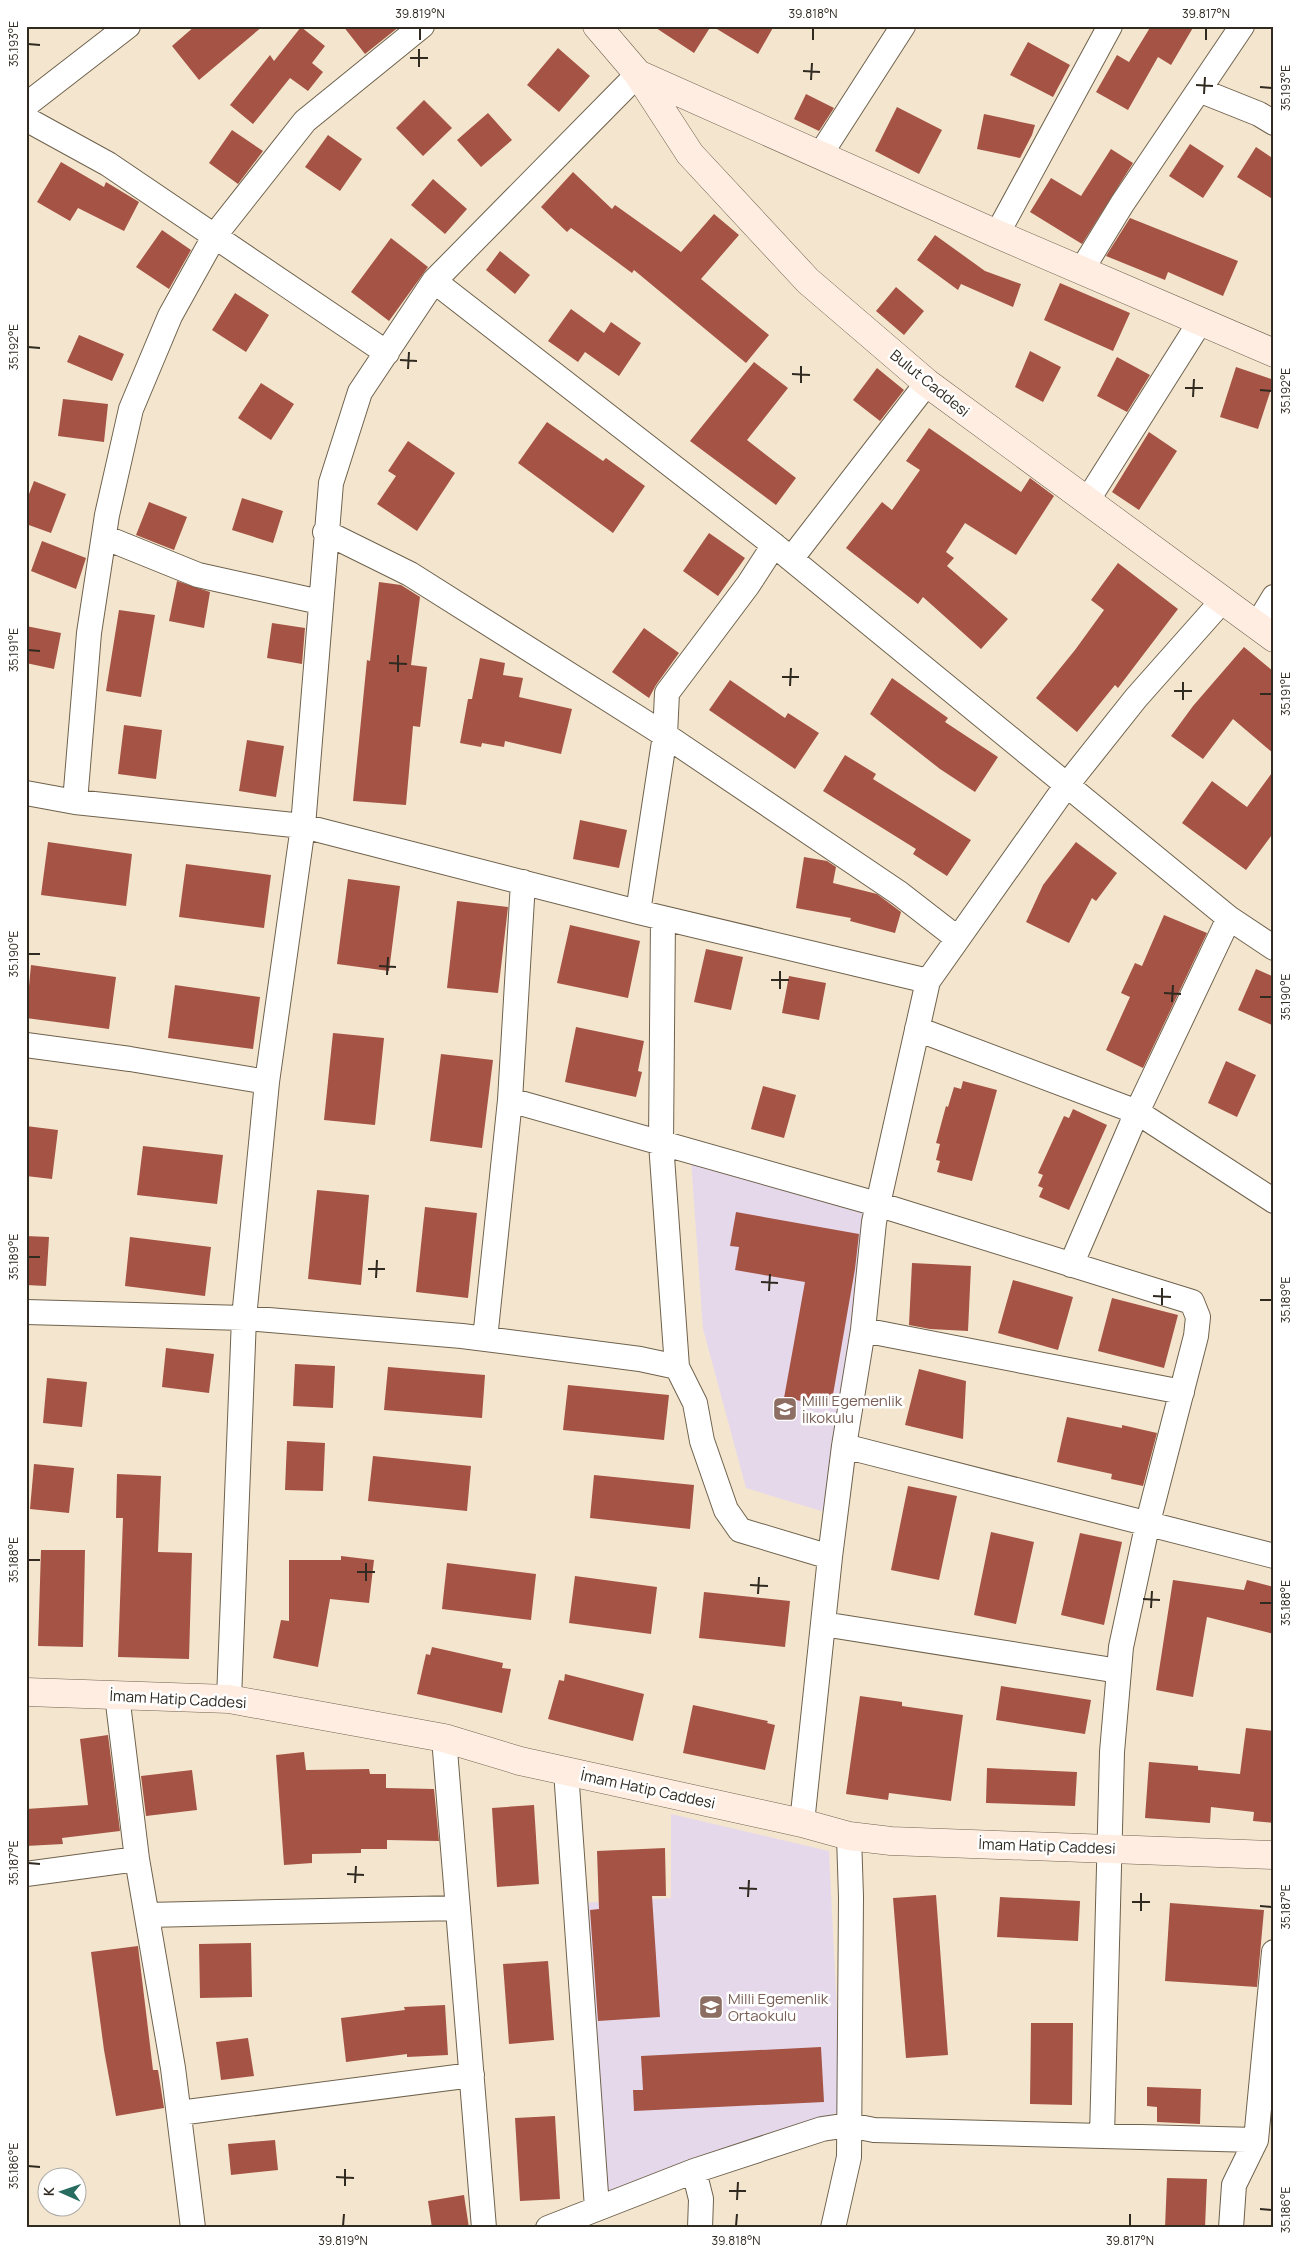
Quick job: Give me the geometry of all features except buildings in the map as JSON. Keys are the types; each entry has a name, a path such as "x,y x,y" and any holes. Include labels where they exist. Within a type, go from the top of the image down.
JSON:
{"street":[{"path":"26,106 128,26"},
{"path":"75,802 90,633 104,537 131,409 170,316 215,235 305,120 422,26"},
{"name":"Bulut Caddesi","path":"597,26 638,74 690,154 808,281 927,383 1265,632"},
{"path":"820,156 902,26"},
{"path":"997,234 1110,26"},
{"path":"1081,271 1122,204 1242,26"},
{"path":"229,1699 244,1318 267,1082 303,826 325,532 331,483 360,392 434,282 638,74 1081,271 1274,353"},
{"path":"1199,90 1259,114 1274,123"},
{"path":"26,120 108,164 387,353"},
{"path":"434,282 783,552 1229,918 1274,948"},
{"path":"1087,501 1200,322"},
{"path":"638,912 665,735 667,693 748,585 783,552 927,383"},
{"path":"325,532 410,574 665,735 899,893 957,938"},
{"path":"104,537 198,575 320,602"},
{"path":"1265,632 1274,597"},
{"path":"802,1823 830,1556 844,1446 863,1330 874,1222 928,981 1066,786 1136,698 1222,601"},
{"path":"26,793 75,802 303,826 638,912 928,981"},
{"path":"485,1339 510,1100 524,882"},
{"path":"663,918 661,1142 677,1367 695,1403 702,1441 726,1510 740,1530 830,1556"},
{"path":"1071,1265 1137,1112 1229,918"},
{"path":"917,1029 1137,1112 1274,1201"},
{"path":"26,1045 130,1059 267,1082"},
{"path":"510,1100 878,1204 1192,1302 1198,1316 1196,1336 1148,1522 1122,1647 1119,1671 1112,1752 1108,1848 1102,2136"},
{"path":"26,1312 244,1318 485,1339 640,1359 677,1367"},
{"path":"863,1330 1182,1392"},
{"path":"844,1446 1148,1522 1274,1556"},
{"path":"823,1624 1119,1671"},
{"name":"İmam Hatip Caddesi","path":"26,1692 229,1699 444,1738 520,1761 802,1823 849,1836 891,1841 1274,1854"},
{"path":"117,1695 138,1859 179,2112 193,2228"},
{"path":"444,1738 484,2228"},
{"path":"566,1771 598,2208"},
{"path":"833,2228 849,2158 849,1836"},
{"path":"26,1874 138,1859"},
{"path":"147,1915 458,1908"},
{"path":"1231,2228 1234,2185 1256,2140 1274,1952"},
{"path":"179,2112 472,2074"},
{"path":"548,2228 694,2171 822,2129 849,2125 874,2130 1256,2140"},
{"path":"694,2171 701,2199 700,2228"}],"shaded area":[{"name":"Milli Egemenlik İlkokulu","path":"691,1160 873,1212 831,1514 746,1488 703,1329"},
{"name":"Milli Egemenlik Ortaokulu","path":"671,1814 829,1851 842,2111 603,2200 582,1903 671,1898"}],"place":[{"name":"Milli Egemenlik İlkokulu","path":"785,1409"},
{"name":"Milli Egemenlik Ortaokulu","path":"711,2007"}]}
